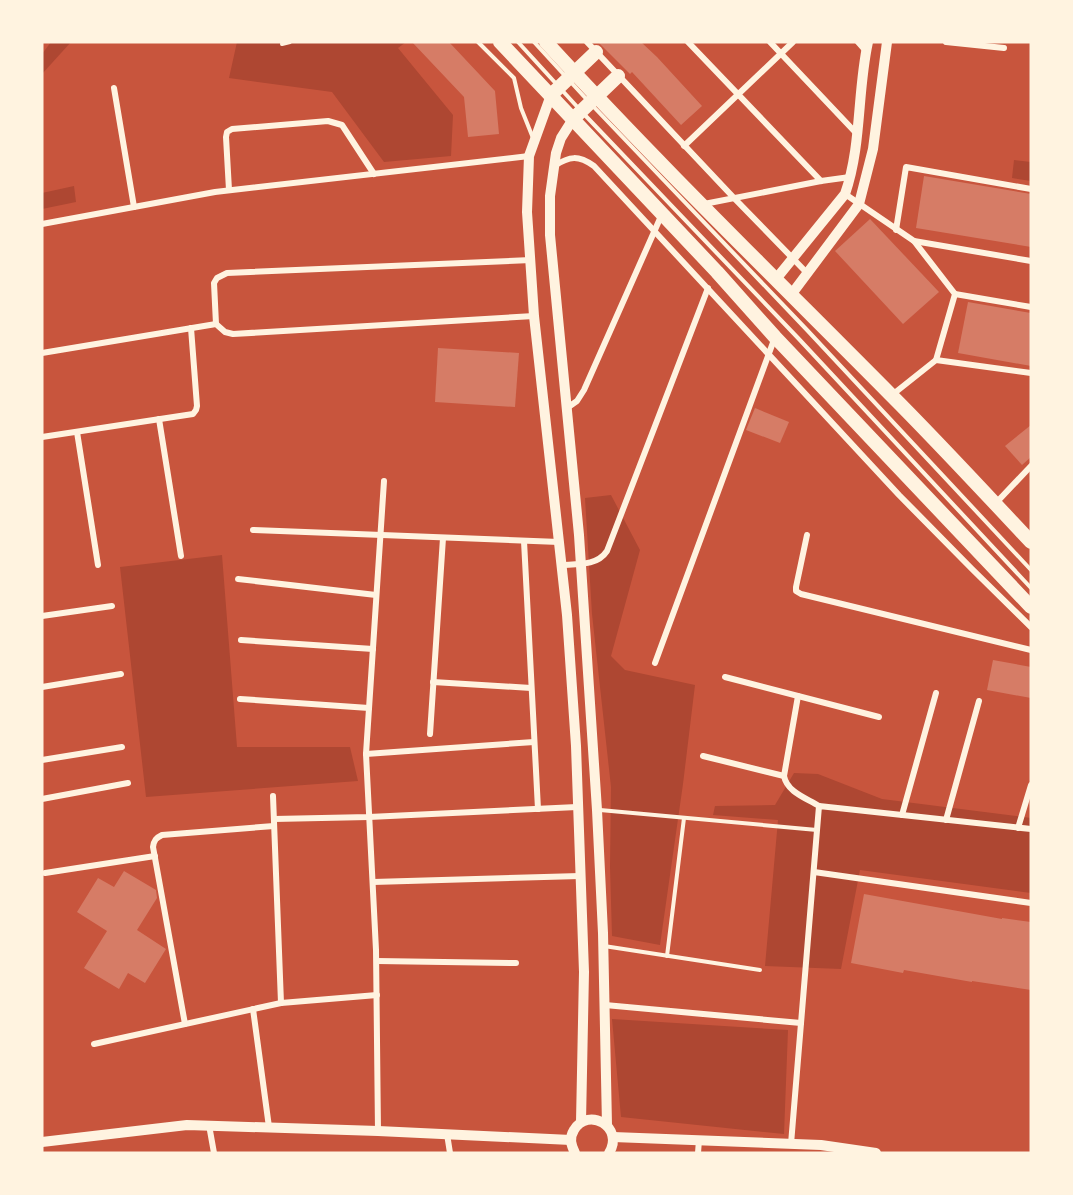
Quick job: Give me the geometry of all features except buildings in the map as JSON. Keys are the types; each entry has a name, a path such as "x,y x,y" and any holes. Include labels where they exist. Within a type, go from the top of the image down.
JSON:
{"main road":[{"path":"500,42 563,83 585,107 662,214 1031,607"},
{"path":"546,42 563,83 585,107 703,205 891,395 1031,542"},
{"path":"563,83 591,47"},
{"path":"585,107 618,76"}],"street":[{"path":"688,42 821,181"},
{"path":"770,42 857,134"},
{"path":"684,146 793,42"},
{"path":"776,279 844,194 850,177 867,46 858,42"},
{"path":"791,295 859,204 873,149 886,42"},
{"path":"946,42 1004,48"},
{"path":"591,47 807,273"},
{"path":"563,83 529,156 527,212 534,316 567,615 576,746 584,972 581,1122"},
{"path":"114,88 135,207"},
{"path":"585,107 558,145 550,196 550,235 580,564 597,810 604,946 607,1125"},
{"path":"229,190 226,137 227,132 232,129 328,121 342,125 374,174"},
{"path":"42,224 229,190 529,156"},
{"path":"554,166 570,158 579,158 587,161 599,172 899,495 1031,627"},
{"path":"896,230 906,167 1031,189"},
{"path":"703,205 850,177"},
{"path":"844,194 914,241 955,294 1031,307"},
{"path":"566,409 577,401 585,390 662,214"},
{"path":"914,241 1031,261"},
{"path":"531,260 227,273 217,278 214,284 216,324 225,332 233,334 534,316"},
{"path":"561,565 598,561 607,551 708,288"},
{"path":"891,395 936,360 955,294"},
{"path":"42,353 216,324"},
{"path":"42,437 193,414 197,406 191,328"},
{"path":"655,663 776,337"},
{"path":"936,360 1031,373"},
{"path":"159,418 181,556"},
{"path":"77,432 98,565"},
{"path":"995,504 1031,466"},
{"path":"378,1131 376,961 366,754 384,481"},
{"path":"253,530 559,542"},
{"path":"807,535 796,587 796,591 801,594 1031,650"},
{"path":"430,734 443,538"},
{"path":"524,541 538,809"},
{"path":"238,579 376,595"},
{"path":"42,616 112,606"},
{"path":"241,640 373,649"},
{"path":"42,687 122,674"},
{"path":"725,677 879,717"},
{"path":"433,682 531,688"},
{"path":"902,815 936,693"},
{"path":"798,696 784,776 792,790 819,806 1031,829"},
{"path":"240,699 369,708"},
{"path":"946,820 979,701"},
{"path":"366,754 534,742"},
{"path":"42,760 122,747"},
{"path":"703,756 784,776"},
{"path":"42,799 128,783"},
{"path":"1018,828 1031,785"},
{"path":"273,796 281,1003"},
{"path":"791,1144 819,806"},
{"path":"185,1024 153,847 156,837 274,822 577,807"},
{"path":"45,873 155,856"},
{"path":"814,872 1031,903"},
{"path":"373,882 580,876"},
{"path":"376,961 516,963"},
{"path":"94,1044 281,1003 377,995"},
{"path":"605,1005 801,1023"},
{"path":"253,1009 269,1127"},
{"path":"574,1153 571,1140 576,1127 581,1122 595,1119 607,1125 611,1131 613,1144 609,1153"},
{"path":"42,1142 187,1125 571,1140"},
{"path":"209,1125 214,1153"},
{"path":"447,1134 450,1153"},
{"path":"613,1137 821,1145 876,1153"},
{"path":"698,1153 699,1140"}],"lane":[{"path":"282,44 290,42"},
{"path":"478,42 514,78 521,108 534,142"},
{"path":"518,42 563,83"},
{"path":"534,42 563,83"},
{"path":"585,107 807,330 1031,570"},
{"path":"585,107 1031,588"},
{"path":"597,810 817,830"},
{"path":"667,956 684,818"},
{"path":"604,946 760,970"}],"shaded area":[{"path":"51,42 71,42 42,74 42,54"},
{"path":"237,42 406,42 398,48 453,115 451,156 384,162 332,92 229,78"},
{"path":"1014,160 1031,162 1031,181 1012,178"},
{"path":"74,186 76,202 42,209 42,193"},
{"path":"611,495 640,550 611,656 625,670 695,685 660,945 612,936 611,787 592,614 585,498"},
{"path":"222,555 237,747 350,747 358,781 146,797 120,567"},
{"path":"794,773 818,774 882,799 1031,818 1031,893 860,870 841,969 765,966 778,820 713,815 715,806 775,805"},
{"path":"612,1019 788,1030 784,1134 621,1117"}]}
